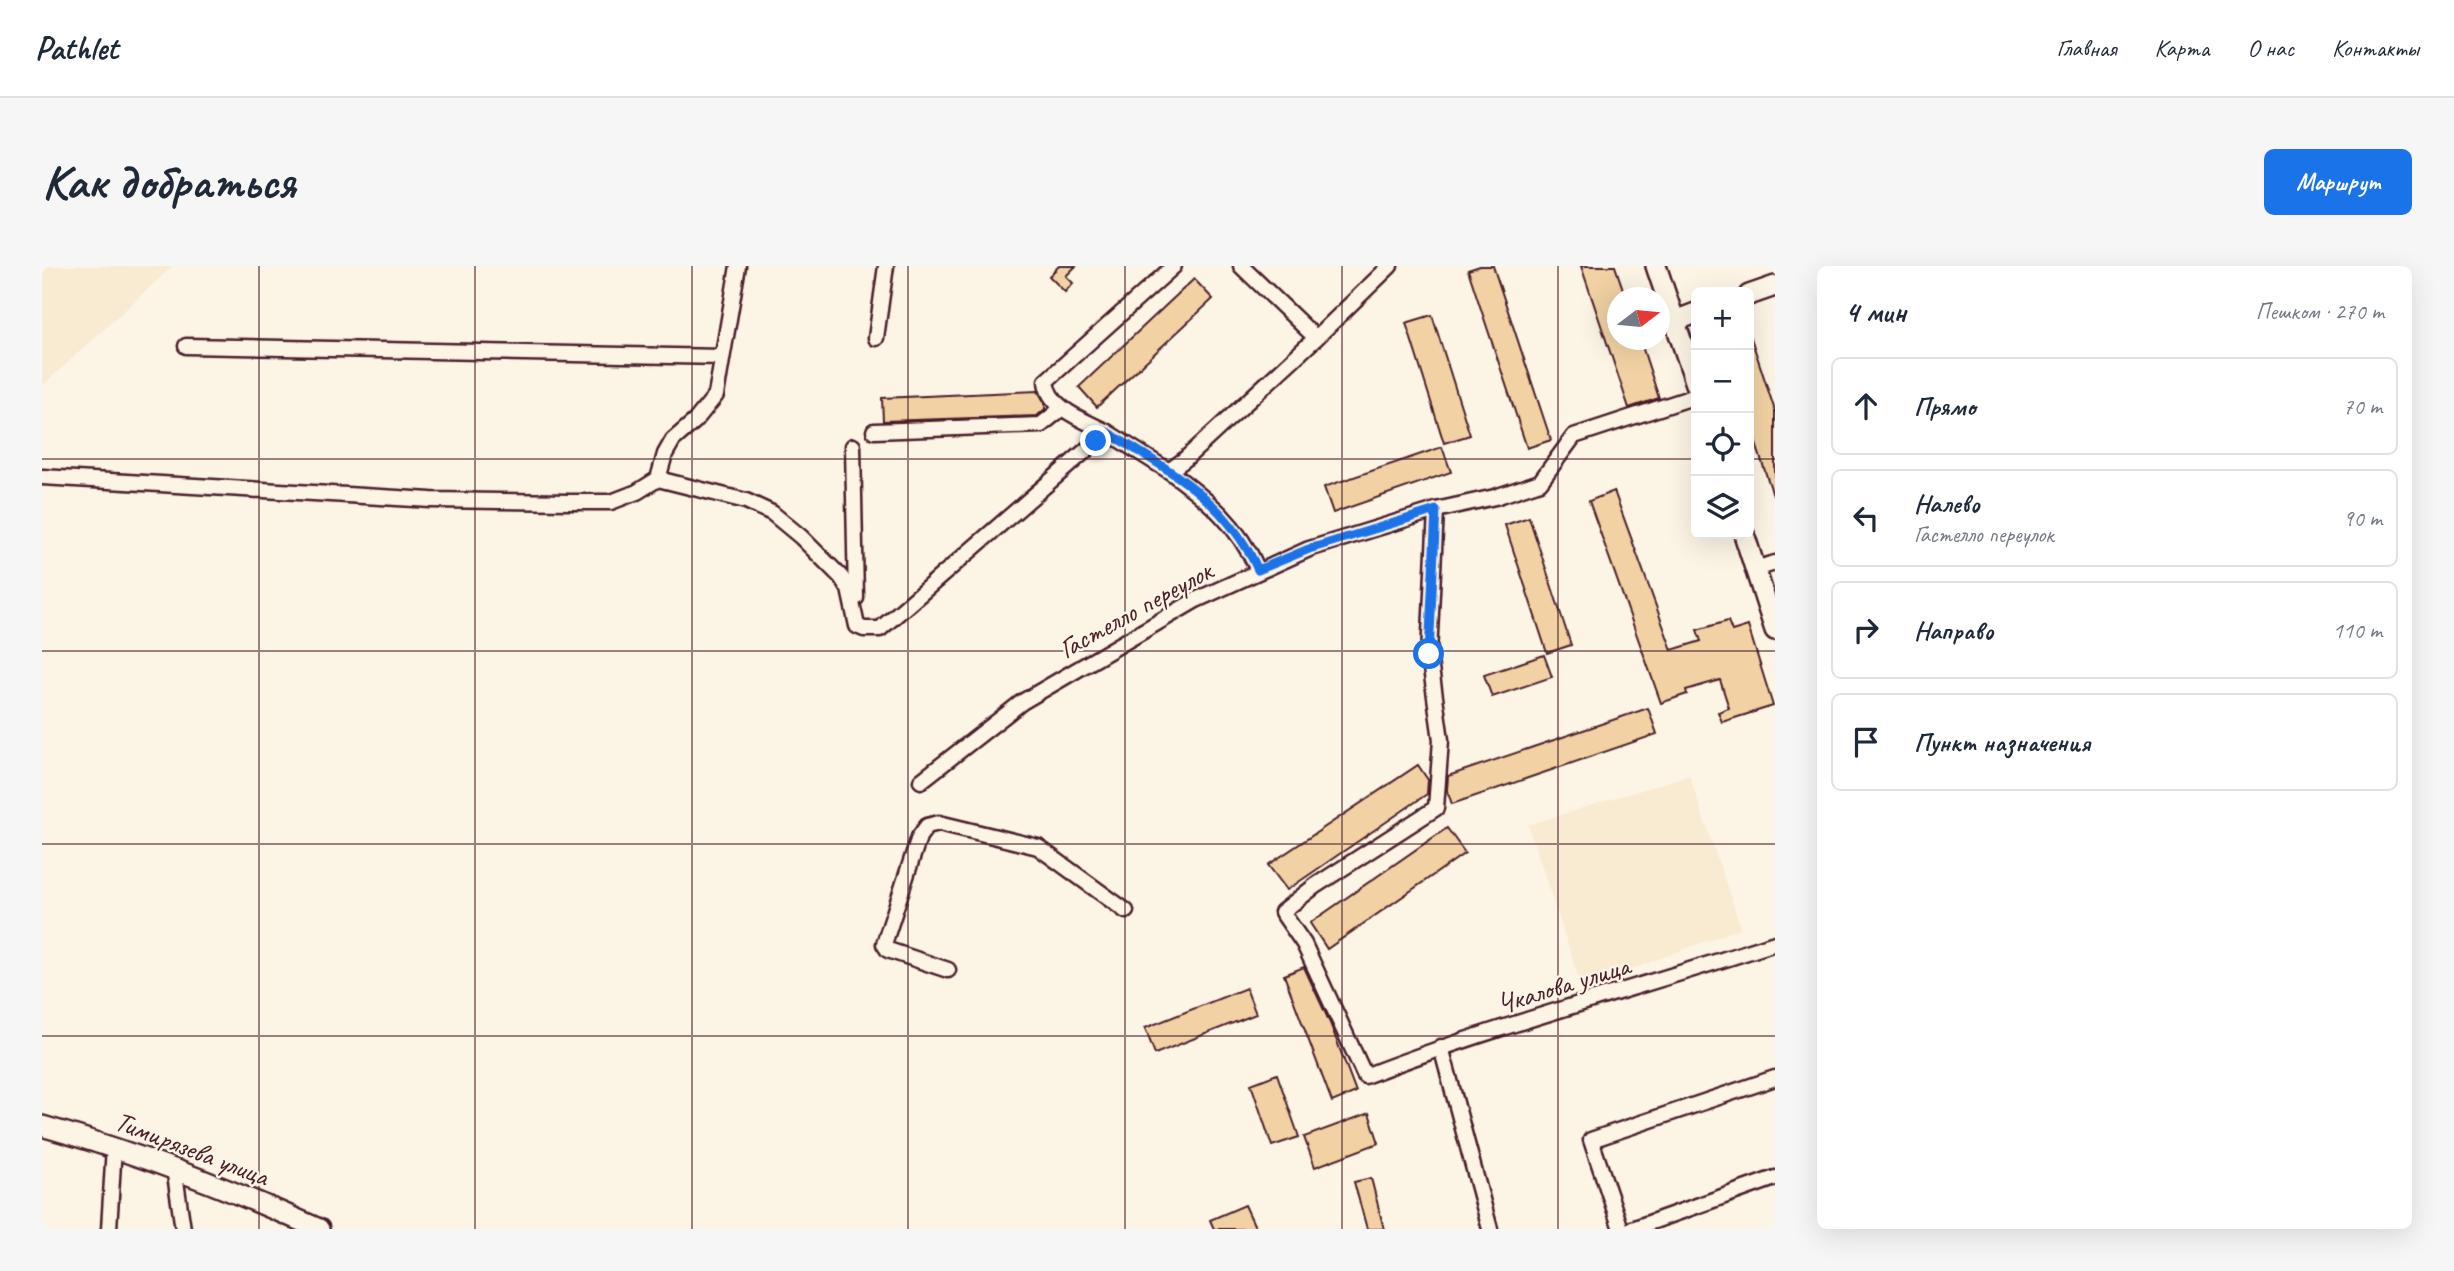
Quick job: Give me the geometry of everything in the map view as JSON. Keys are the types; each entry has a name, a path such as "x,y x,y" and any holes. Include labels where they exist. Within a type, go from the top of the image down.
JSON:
{"street":[{"path":"42,477 431,500 611,502 658,480 673,440 695,421 716,395 738,266"},
{"path":"876,338 886,266"},
{"path":"1174,266 1046,381 1049,393 1062,408 1107,432 1169,471 1208,500 1224,515 1248,549 1258,570"},
{"path":"1241,266 1316,338"},
{"path":"1169,471 1316,338 1390,266"},
{"path":"1656,266 1691,369"},
{"path":"1754,293 1775,286"},
{"path":"1675,321 1691,315"},
{"path":"186,346 722,357"},
{"name":"Гастелло переулок","path":"921,781 1022,702 1166,616 1258,570 1309,549 1436,510 1495,498 1540,482 1574,436 1691,398"},
{"path":"874,431 1041,425 1062,408"},
{"path":"857,626 880,629 1107,432"},
{"path":"853,446 857,626"},
{"path":"658,480 746,501 772,513 801,537 841,577 849,589 857,626"},
{"name":"Чкалова улица","path":"1436,510 1429,654 1441,740 1436,808 1315,886 1282,912 1304,944 1365,1076 1441,1047 1775,943"},
{"path":"1746,539 1775,631"},
{"path":"1755,569 1775,563"},
{"path":"948,970 888,950 884,944 919,837 927,826 939,823 1038,847 1126,911"},
{"path":"1441,1047 1490,1229"},
{"path":"1621,1229 1591,1140 1774,1083"},
{"name":"Тимирязева улица","path":"42,1126 114,1146 174,1168 265,1204 319,1229"},
{"path":"109,1229 114,1146"},
{"path":"174,1168 183,1229"},
{"path":"1632,1229 1775,1178"}],"shaded area":[{"path":"42,266 173,266 42,386"},
{"path":"1689,775 1741,928 1582,988 1528,825"}],"building":[{"path":"1059,266 1076,266 1066,276 1073,283 1065,292 1049,276"},
{"path":"1493,266 1551,440 1527,448 1468,270"},
{"path":"1581,266 1615,266 1622,287 1607,287 1607,343"},
{"path":"1194,279 1213,299 1097,407 1079,387"},
{"path":"1432,315 1470,435 1444,443 1406,323"},
{"path":"1754,347 1775,411 1773,495 1754,438"},
{"path":"1609,350 1643,350 1659,398 1629,408"},
{"path":"1038,391 1045,403 1045,409 1037,416 883,421 882,398"},
{"path":"1442,447 1451,472 1333,513 1324,487"},
{"path":"1614,491 1672,650 1701,641 1697,630 1728,621 1732,631 1748,626 1773,706 1722,722 1718,712 1729,708 1720,680 1686,690 1687,694 1661,703 1589,501"},
{"path":"1529,517 1571,645 1547,653 1505,525"},
{"path":"1544,655 1552,677 1492,697 1484,675"},
{"path":"1648,708 1657,734 1452,804 1447,790 1448,776"},
{"path":"1418,765 1428,780 1427,794 1287,890 1268,865"},
{"path":"1447,828 1465,853 1327,949 1310,923"},
{"path":"1304,967 1330,1023 1356,1092 1332,1102 1284,975"},
{"path":"1246,988 1256,1014 1155,1054 1145,1028"},
{"path":"1277,1074 1299,1137 1272,1146 1251,1084"},
{"path":"1369,1113 1379,1143 1315,1167 1304,1137"},
{"path":"1371,1178 1384,1229 1367,1229 1354,1182"},
{"path":"1245,1205 1256,1229 1214,1229 1210,1220"}],"route":[{"path":"1096,441 1107,432 1169,471 1208,500 1224,515 1248,549 1258,570 1309,549 1436,510 1429,654"}]}
